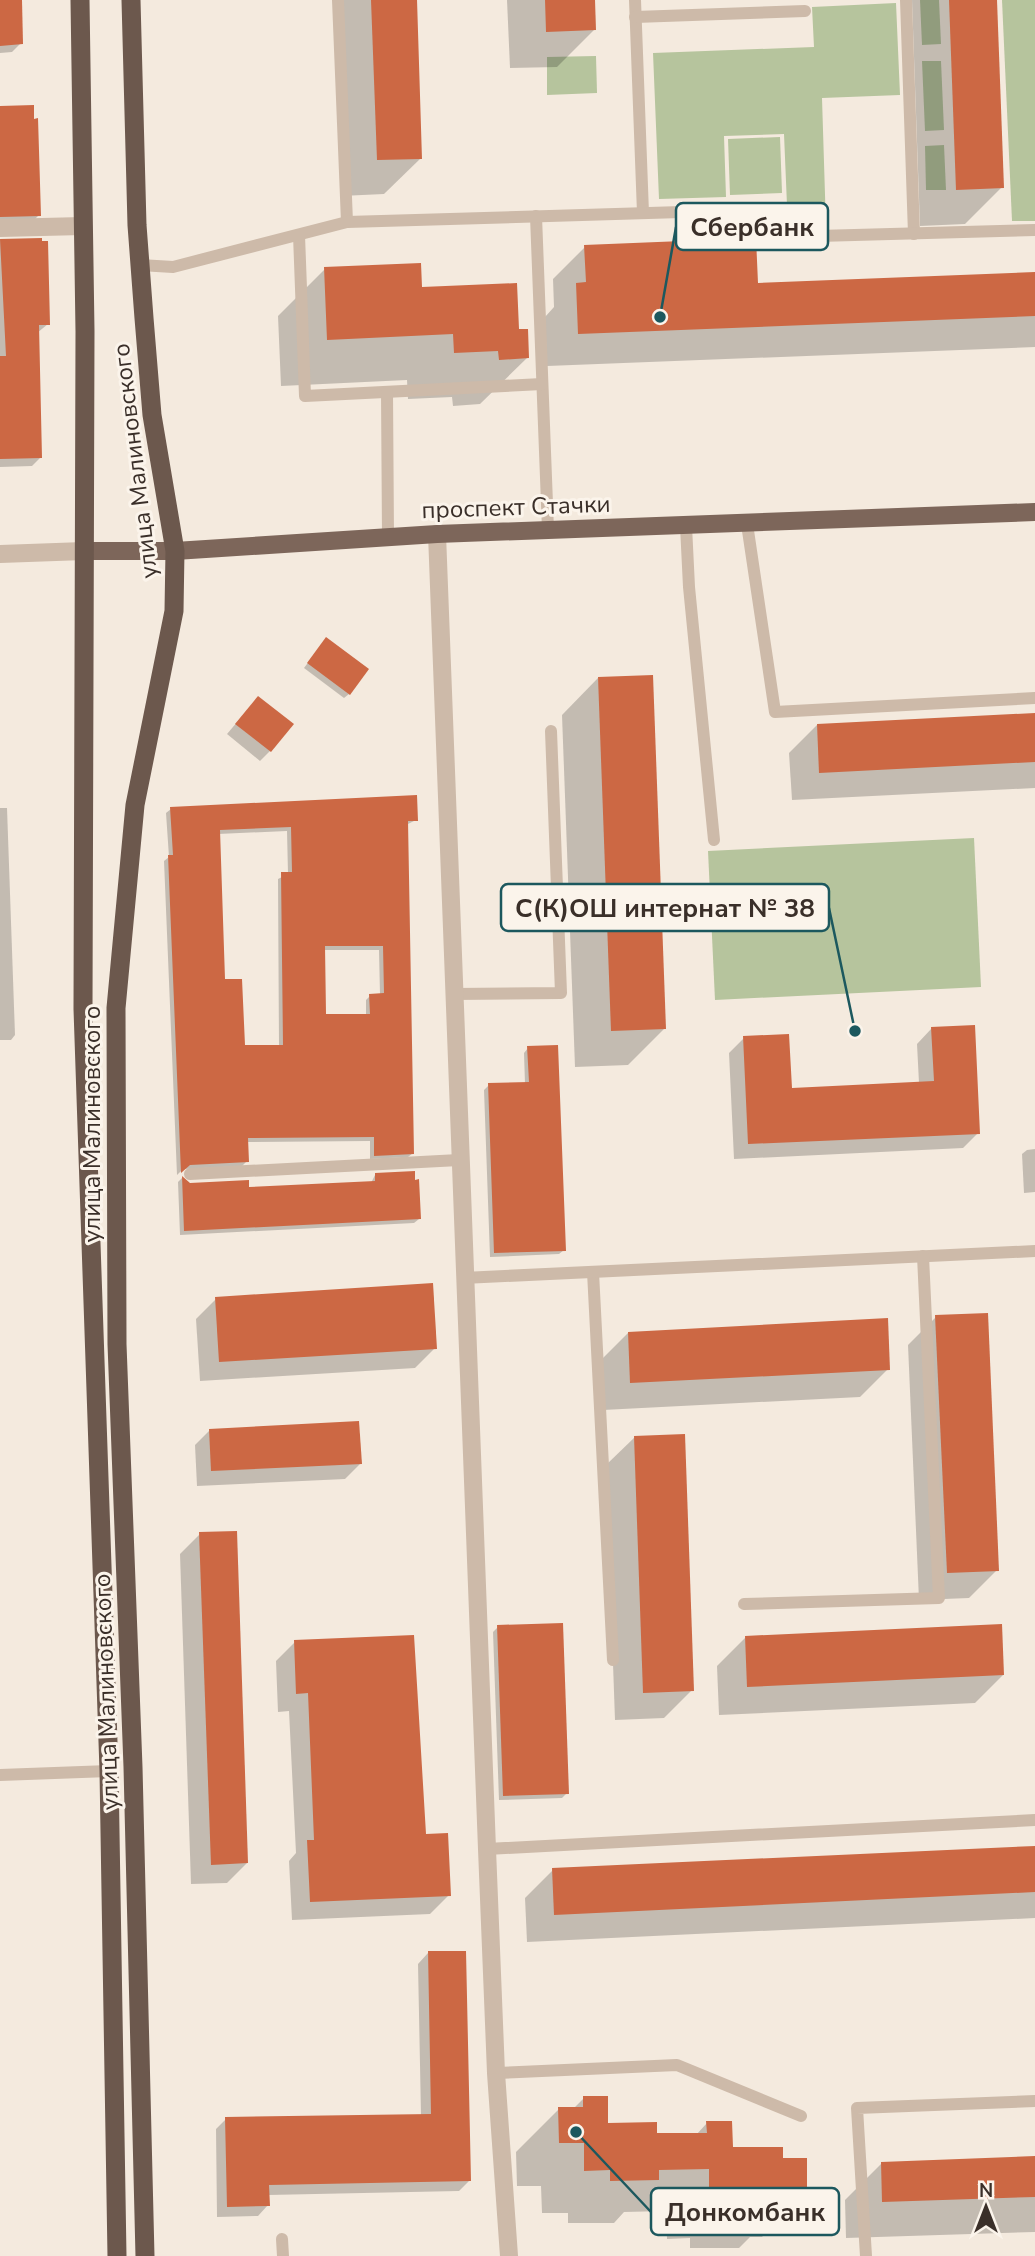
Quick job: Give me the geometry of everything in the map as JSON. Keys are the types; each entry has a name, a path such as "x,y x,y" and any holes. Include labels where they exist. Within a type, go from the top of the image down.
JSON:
{"highway":[{"name":"улица Малиновского","path":"80,0 84,551 83,1009 109,1771 117,2256"},
{"name":"улица Малиновского","path":"131,0 140,265 152,415 175,551 174,611 135,805 116,1008 117,1344 134,1767 145,2256"}],"main road":[{"name":"проспект Стачки","path":"84,551 175,551 437,534 1035,512"}],"street":[{"path":"0,228 83,226"},
{"path":"437,534 463,1278 496,2073 509,2256"},
{"name":"проспект Стачки","path":"0,554 84,551"}],"lane":[{"path":"338,0 346,222"},
{"path":"635,0 643,214"},
{"path":"906,0 914,234"},
{"path":"635,17 799,7"},
{"path":"140,265 173,267 346,222 783,209 818,236 1035,230"},
{"path":"536,216 548,530"},
{"path":"299,235 305,396 542,384"},
{"path":"387,392 388,537"},
{"path":"747,524 775,712 1035,698"},
{"path":"686,526 689,587 714,839"},
{"path":"453,994 561,993 551,731"},
{"path":"190,1174 459,1160"},
{"path":"463,1278 1035,1251"},
{"path":"744,1604 939,1598 923,1256"},
{"path":"593,1272 612,1660"},
{"path":"0,1775 109,1771"},
{"path":"487,1849 1035,1819"},
{"path":"496,2073 677,2065 801,2116"},
{"path":"866,2256 857,2108 1035,2101"},
{"path":"282,2239 283,2256"}],"green space":[{"path":"920,0 939,0 941,44 922,45"},
{"path":"1002,0 1035,0 1035,221 1012,221"},
{"path":"896,3 900,95 822,98 826,227 788,229 784,134 724,136 726,197 659,199 653,53 814,47 812,7"},
{"path":"596,56 597,93 547,95 547,57"},
{"path":"922,61 941,61 944,130 925,131"},
{"path":"780,137 782,193 730,195 728,139"},
{"path":"944,145 946,190 926,190 925,146"},
{"path":"974,838 981,987 715,1000 708,851"}],"building":[{"path":"0,0 22,0 23,44 0,46"},
{"path":"371,0 417,0 422,159 377,160"},
{"path":"545,0 595,0 596,30 546,32"},
{"path":"949,0 997,0 1004,188 956,190"},
{"path":"34,105 34,119 38,118 41,216 0,217 0,106"},
{"path":"42,238 42,241 48,241 50,325 39,325 42,458 0,459 0,356 6,356 0,239"},
{"path":"756,238 758,283 1035,272 1035,316 578,334 576,283 586,282 584,245"},
{"path":"421,263 422,287 517,283 519,329 528,329 529,358 499,360 498,351 454,353 453,334 327,340 324,267"},
{"path":"326,637 369,669 350,695 307,663"},
{"path":"653,675 666,1029 611,1031 598,677"},
{"path":"258,696 294,724 271,752 235,724"},
{"path":"1035,713 1035,762 819,773 817,724"},
{"path":"417,795 418,821 408,821 414,1154 374,1156 374,1137 248,1138 249,1162 190,1165 181,1173 168,855 173,855 170,807","holes":["291,827 292,872 281,872 283,1045 245,1045 242,979 225,979 220,830","325,946 383,946 384,993 369,994 370,1014 326,1014"]},
{"path":"975,1025 980,1134 748,1144 743,1036 789,1034 792,1088 934,1081 931,1027"},
{"path":"558,1045 566,1251 494,1253 488,1083 529,1082 527,1046"},
{"path":"415,1171 415,1180 419,1179 421,1219 184,1231 182,1176 190,1183 249,1180 249,1187 375,1181 375,1173"},
{"path":"433,1283 437,1349 219,1362 215,1297"},
{"path":"988,1313 999,1571 947,1573 935,1315"},
{"path":"888,1318 890,1370 630,1383 628,1332"},
{"path":"359,1421 362,1464 211,1471 209,1429"},
{"path":"685,1434 694,1691 643,1693 634,1436"},
{"path":"237,1531 248,1863 211,1865 199,1532"},
{"path":"563,1623 569,1794 503,1796 497,1625"},
{"path":"1002,1624 1004,1675 747,1687 745,1636"},
{"path":"414,1635 426,1834 448,1833 451,1896 310,1902 307,1840 314,1840 308,1693 296,1694 294,1640"},
{"path":"1035,1846 1035,1892 554,1915 552,1868"},
{"path":"428,1951 466,1951 471,2181 269,2185 270,2206 227,2207 225,2117 431,2114"},
{"path":"583,2096 608,2096 608,2123 657,2122 657,2133 707,2133 706,2121 732,2121 733,2147 783,2147 783,2158 807,2158 807,2195 784,2195 784,2205 733,2206 733,2196 709,2196 709,2169 659,2170 659,2180 610,2181 610,2170 584,2171 584,2143 559,2143 558,2107 583,2107"},
{"path":"1035,2156 1035,2197 882,2202 881,2162"}],"place":[{"name":"Сбербанк","path":"660,317"},
{"name":"С(К)ОШ интернат № 38","path":"855,1031"},
{"name":"Донкомбанк","path":"576,2132"}]}
